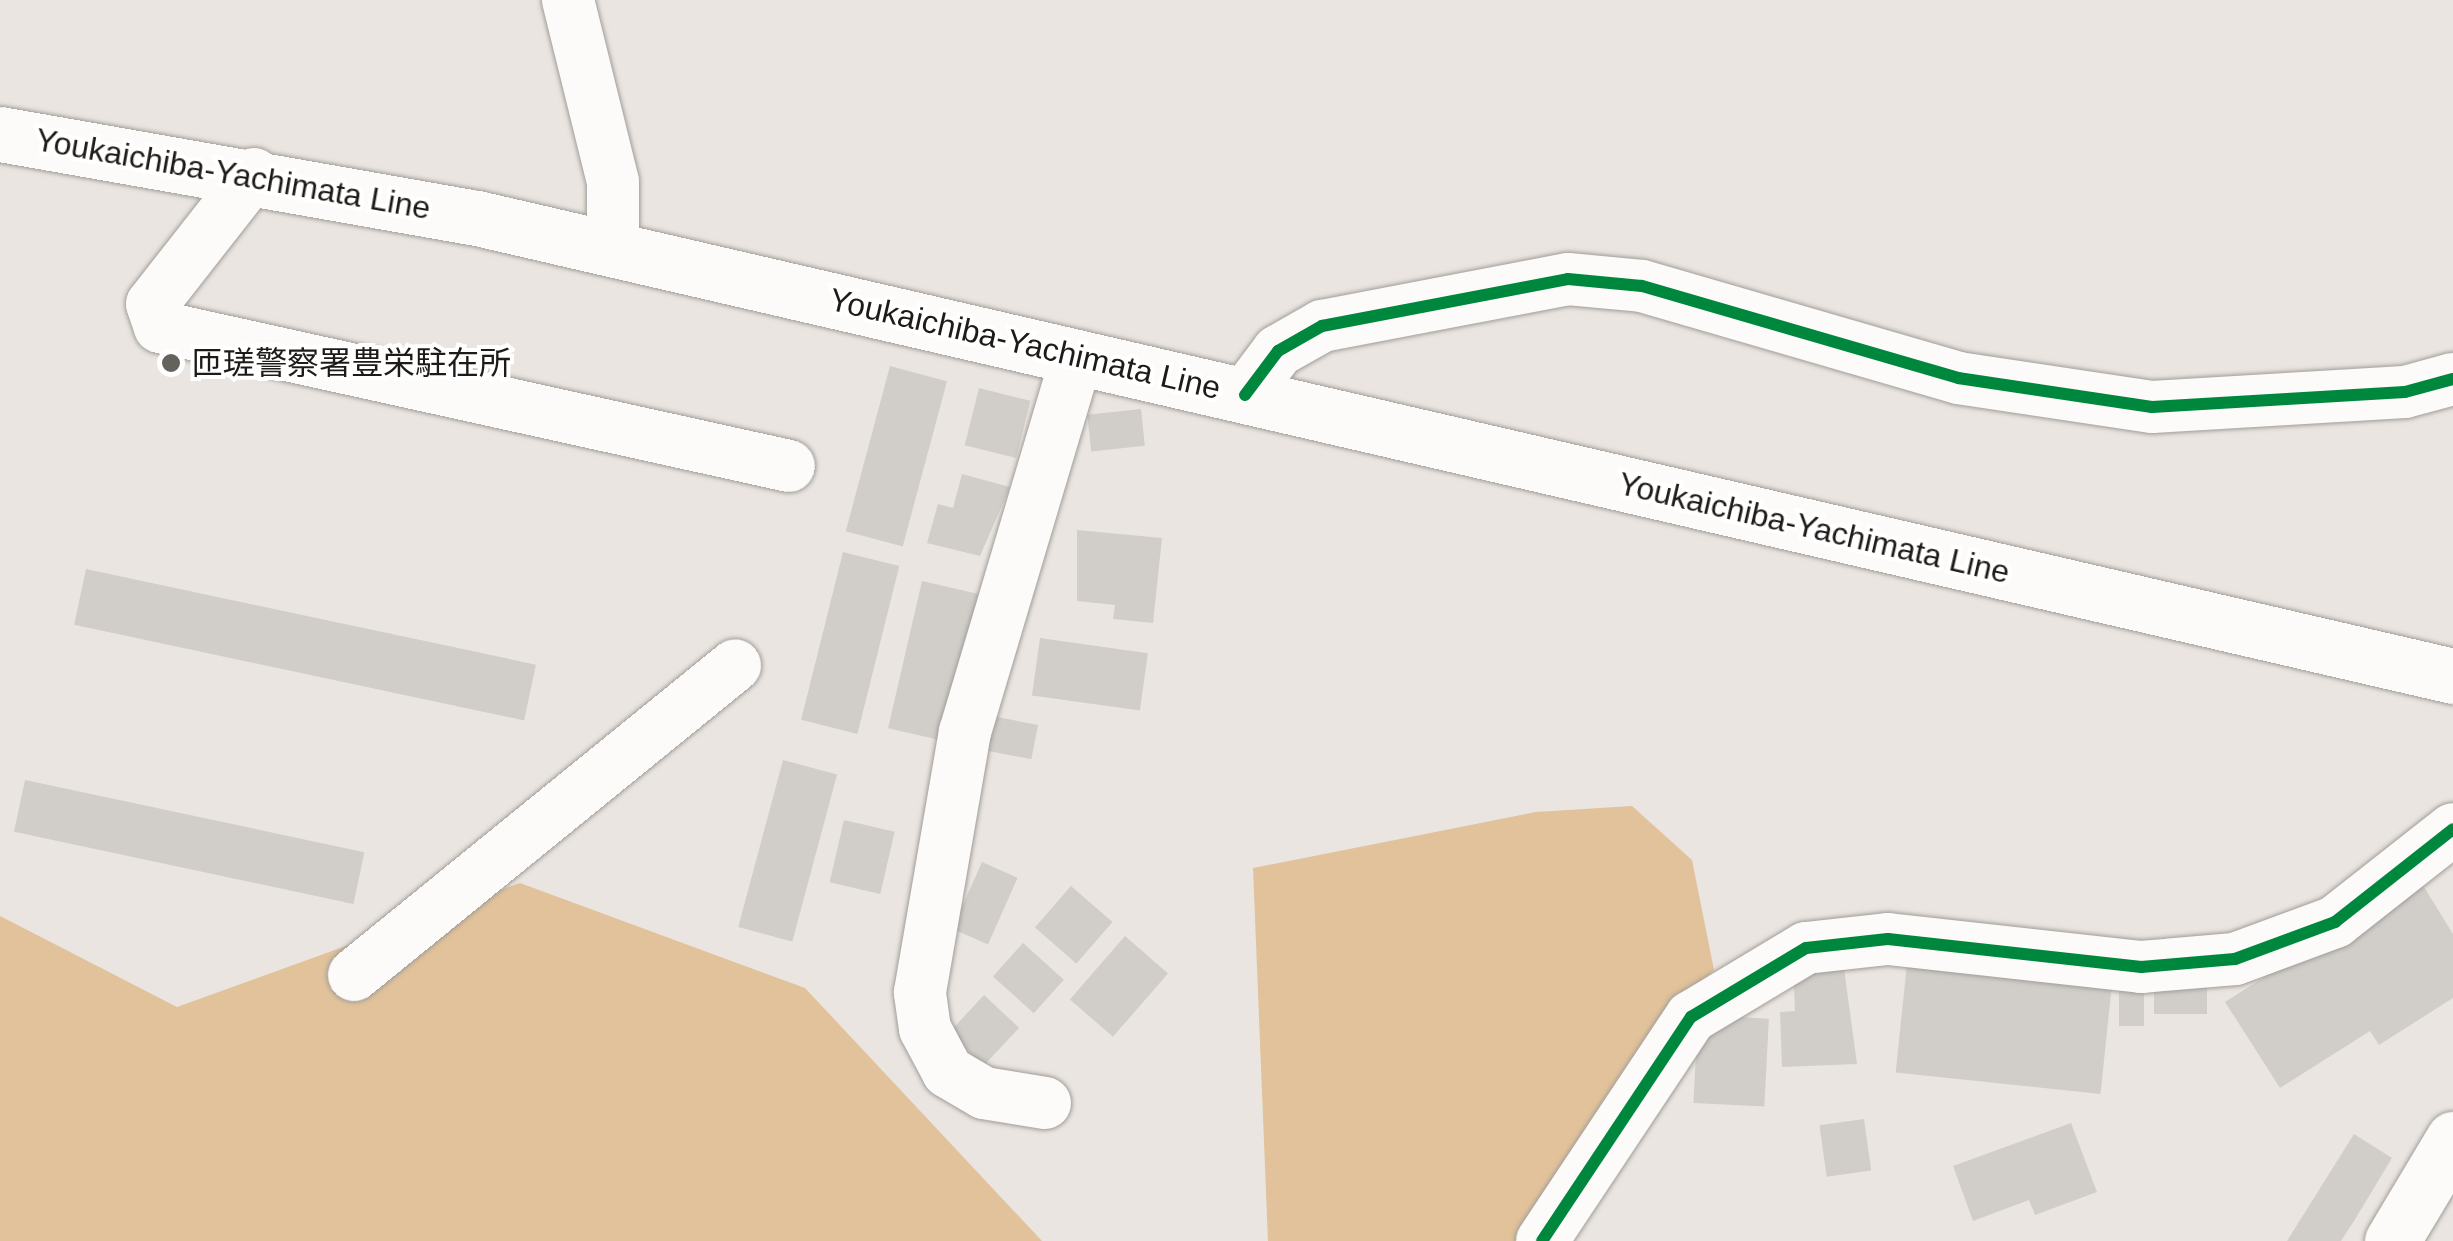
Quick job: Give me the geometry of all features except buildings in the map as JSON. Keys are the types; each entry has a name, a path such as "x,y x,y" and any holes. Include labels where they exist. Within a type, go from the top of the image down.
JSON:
{"main road":[{"name":"Youkaichiba-Yachimata Line","path":"0,134 254,174 612,249 2453,676"},
{"path":"2392,1241 2453,1139"}],"street":[{"path":"568,0 613,182 612,249"},
{"path":"254,174 152,304 160,326 789,466"},
{"path":"1245,395 1278,351 1322,326 1568,279 1642,286 1958,378 2152,407 2404,392 2453,379"},
{"path":"1045,1102 984,1093 948,1072 925,1029 920,992 966,732 1077,356"},
{"path":"354,974 736,665"},
{"path":"1542,1241 1692,1017 1806,948 1888,939 2141,967 2235,959 2335,922 2453,829"}],"shaded area":[{"path":"1632,806 1692,860 1714,970 1671,1009 1518,1241 1268,1241 1253,868 1536,812"},
{"path":"520,883 805,988 1042,1241 0,1241 0,916 177,1007"}],"cycle path":[{"path":"1245,395 1278,351 1322,326 1568,279 1642,286 1958,378 2152,407 2405,392 2453,379"},
{"path":"1542,1241 1691,1017 1806,948 1888,939 2141,967 2235,959 2335,922 2453,829"}],"place":[{"name":"匝瑳警察署豊栄駐在所","path":"171,363"}]}
